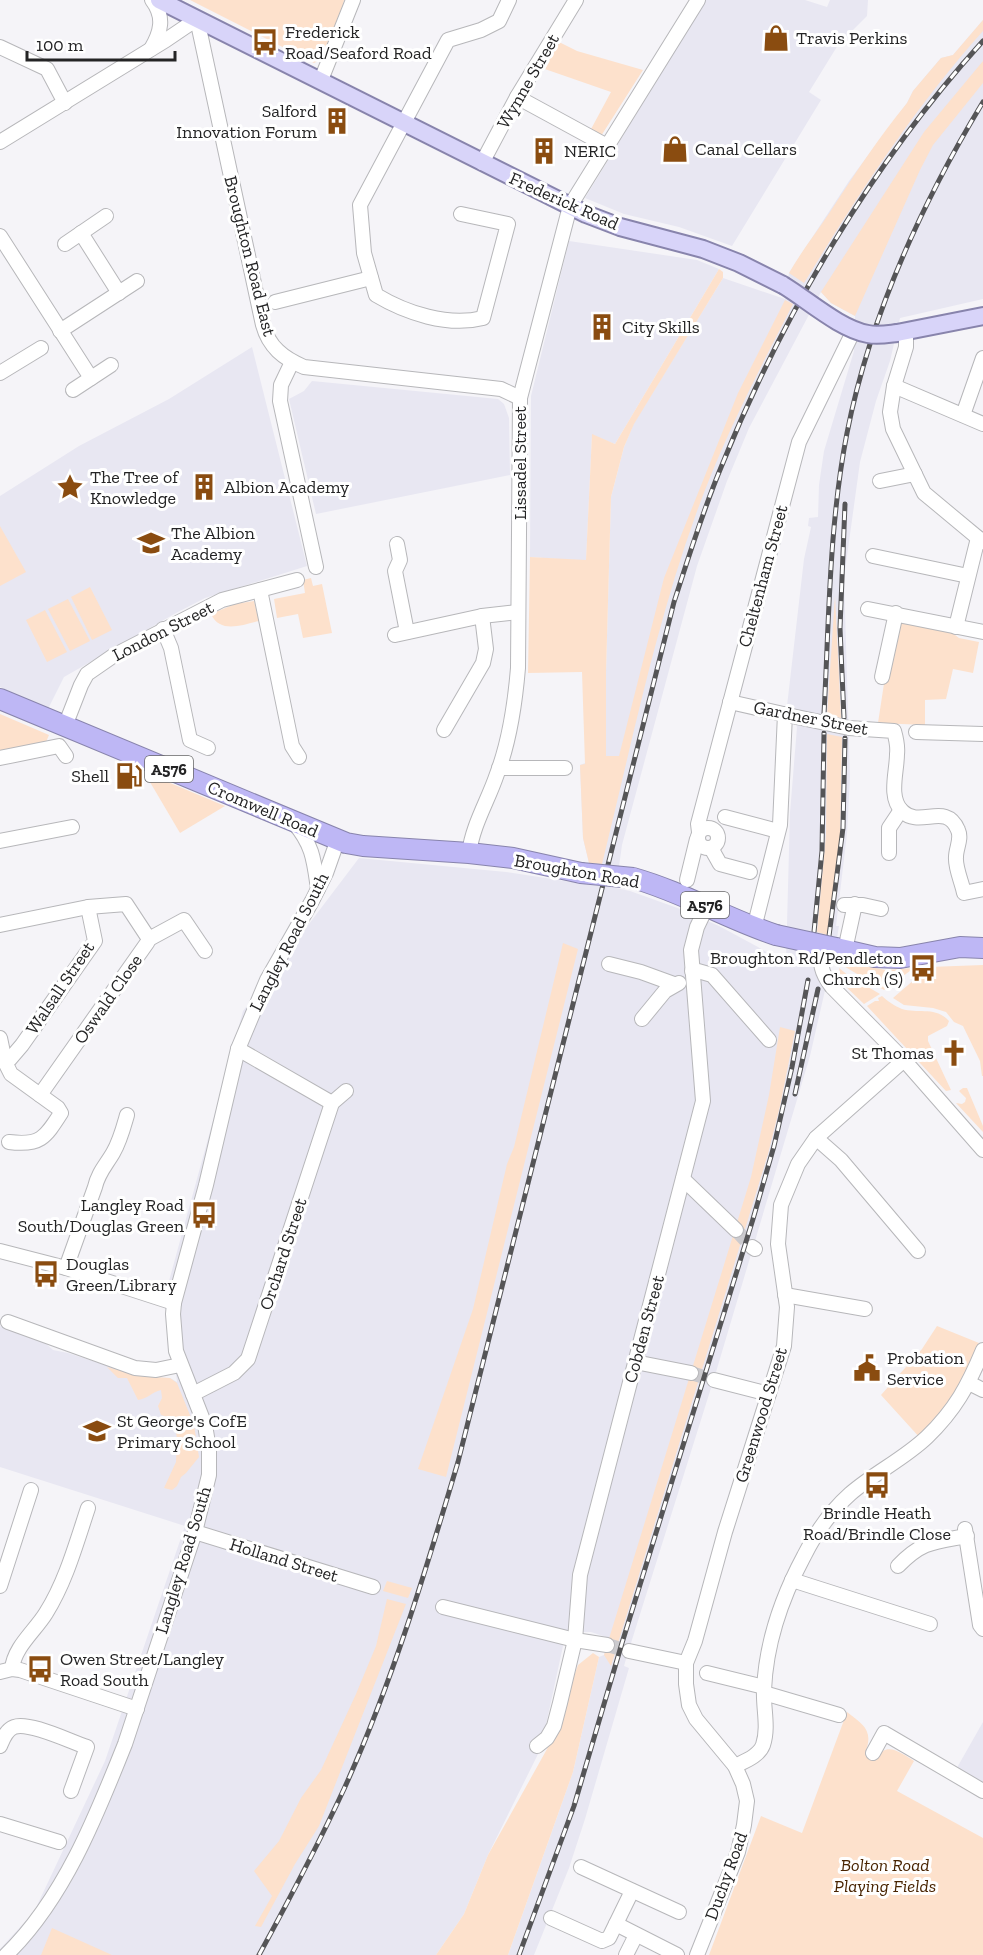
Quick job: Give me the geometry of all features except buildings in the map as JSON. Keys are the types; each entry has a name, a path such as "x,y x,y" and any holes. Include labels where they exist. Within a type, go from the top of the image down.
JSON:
{"highway":[{"name":"Cromwell Road","path":"0,699 338,839 363,846 469,853"},
{"name":"Broughton Road","path":"469,853 513,858 581,873 633,878 707,906 776,936 874,957 900,958 960,947 983,948"},
{"name":"Broughton Road","path":"960,947 983,937"}],"main road":[{"name":"Frederick Road","path":"159,0 570,206 620,227 703,249 730,259 783,285 836,321 851,336 901,332 983,316"}],"street":[{"path":"151,49 159,33 161,18 159,8 152,0"},
{"path":"321,80 353,0"},
{"path":"461,214 508,224 483,318 454,321 397,307 376,295 364,252 360,205 448,40 481,30 499,21 509,0"},
{"name":"Wynne Street","path":"482,163 517,97 576,0"},
{"name":"Lissadel Street","path":"469,853 476,824 499,768 515,706 518,668 520,398 570,206 698,0"},
{"path":"0,142 197,19"},
{"name":"Broughton Road East","path":"197,19 265,331 275,349 292,362"},
{"path":"0,47 47,69 65,103"},
{"path":"517,97 607,146"},
{"path":"65,244 106,216"},
{"path":"81,233 119,293"},
{"path":"0,236 91,378"},
{"path":"275,302 371,278"},
{"path":"60,331 137,281"},
{"path":"901,332 906,347 894,386 890,412 893,429 924,493 980,540 968,576 956,627"},
{"name":"Cheltenham Street","path":"687,880 698,835 698,824 799,442 851,336"},
{"path":"0,373 41,348"},
{"path":"963,415 983,358"},
{"path":"316,567 280,401 281,385 292,362 304,367 501,389 520,398"},
{"path":"73,390 111,365"},
{"path":"894,386 983,424"},
{"path":"880,481 915,474"},
{"path":"397,544 400,560 395,572 401,634 482,616 518,612"},
{"path":"873,556 968,576"},
{"name":"London Street","path":"65,726 87,674 113,656 222,600 297,580"},
{"path":"260,590 292,746 299,757"},
{"path":"868,609 983,632"},
{"path":"882,677 896,614"},
{"path":"444,730 483,663 486,649 482,616"},
{"path":"163,629 171,648 190,740 208,748"},
{"name":"Gardner Street","path":"730,702 849,728 894,731 898,752 894,798 901,810"},
{"path":"754,928 778,831 789,715"},
{"path":"916,732 932,728 983,734"},
{"path":"0,758 59,746 66,756"},
{"path":"499,768 565,768"},
{"path":"889,853 889,828 901,810 906,815 915,818 941,814 952,821 959,831 960,840 956,857 964,893 983,890"},
{"path":"725,817 778,831"},
{"path":"292,821 304,836 312,852 318,889"},
{"path":"0,841 72,827"},
{"path":"698,835 707,828 715,831 718,839 711,848 720,864 750,872"},
{"name":"Langley Road South","path":"6,1955 32,1927 63,1881 113,1776 195,1532 209,1475 210,1449 205,1425 180,1365 174,1338 174,1303 206,1185 238,1049 267,980 318,889 338,839"},
{"name":"Oswald Close","path":"40,1095 149,939 126,904 88,907"},
{"path":"881,909 849,905 834,948 820,962 822,974 831,987 904,1060 983,1150"},
{"name":"Cobden Street","path":"537,1746 547,1738 554,1726 575,1640 580,1575 703,1101 691,950 697,927 707,906"},
{"path":"0,925 88,907"},
{"name":"Walsall Street","path":"5,1062 21,1045 95,941 88,907"},
{"path":"149,939 184,920 205,951"},
{"path":"609,964 674,984"},
{"path":"642,1019 664,991 698,971 711,975 769,1040"},
{"path":"0,1038 5,1062 11,1074 58,1108 61,1113 50,1131 39,1140 27,1144 9,1142"},
{"path":"238,1049 332,1103 346,1091"},
{"name":"Greenwood Street","path":"690,1705 686,1683 686,1663 695,1641 725,1532 784,1346 787,1307 778,1244 781,1205 798,1164 816,1138 904,1060"},
{"name":"Orchard Street","path":"193,1394 234,1373 248,1359 332,1103"},
{"path":"66,1268 95,1188 97,1176 120,1139 127,1116"},
{"path":"816,1138 841,1160 918,1251"},
{"path":"683,1179 735,1230"},
{"path":"0,1251 66,1268 174,1303"},
{"path":"785,1295 865,1309"},
{"path":"8,1322 135,1368 156,1370 180,1365"},
{"path":"735,1766 757,1754 763,1744 766,1714 764,1690 768,1653 777,1618 804,1555 836,1508 850,1494 925,1439 953,1409 969,1383 983,1350"},
{"path":"635,1362 691,1374"},
{"path":"714,1380 769,1394"},
{"path":"969,1383 983,1390"},
{"path":"0,1586 31,1490"},
{"path":"87,1508 67,1570 46,1613 6,1670 137,1709"},
{"name":"Holland Street","path":"195,1532 373,1587"},
{"path":"898,1566 914,1558 929,1543 966,1532 980,1625 983,1629"},
{"path":"792,1580 930,1624"},
{"path":"443,1607 575,1640 607,1645"},
{"path":"629,1651 686,1663"},
{"path":"709,1675 764,1690 839,1715"},
{"name":"Duchy Road","path":"690,1705 705,1733 735,1766 747,1801 738,1852 697,1955"},
{"path":"0,1746 5,1734 13,1727 27,1726 87,1747 71,1791"},
{"path":"873,1753 884,1733 983,1791"},
{"path":"0,1824 59,1842"},
{"path":"581,1867 679,1912"},
{"path":"551,1918 602,1941 609,1938 632,1891"},
{"path":"616,1924 677,1955"},
{"path":"626,1955 636,1935"}],"shaded area":[{"path":"706,0 805,0 827,7 830,0 868,0 867,16 838,45 809,92 821,100 732,246 679,227 624,214 585,198"},
{"path":"983,20 983,299 900,318 890,361 876,401 860,462 844,578 850,777 847,834 836,926 839,926 837,938 810,1056 716,1372 626,1659 624,1666 629,1668 585,1819 569,1868 534,1955 508,1955 573,1772 599,1657 604,1655 609,1638 591,1632 566,1632 541,1748 488,1855 464,1914 436,1955 0,1955 0,1949 34,1912 105,1761 185,1526 0,1467 0,1326 44,1342 53,1350 139,1376 170,1378 177,1382 166,1292 243,1011 359,858 506,872 591,885 583,838 580,765 606,755 611,497 624,447 634,423 723,278 785,299 789,273 849,181 907,103 913,91 941,58 953,55","holes":["821,292 831,303 855,316 854,351 824,451 819,485 818,517 809,518 808,526 811,527 804,559 787,706 797,727 790,813 786,961 794,969 719,926 683,910 616,888 622,845 697,566 727,481 749,428"]},
{"path":"569,241 697,260 719,269 615,444 592,435 586,561 530,557 531,396"},
{"name":"The Albion Academy","path":"252,347 307,566 205,598 176,613 64,677 48,709 0,687 0,496 79,446 169,399"},
{"path":"312,381 498,399 504,404 509,418 510,475 316,514 289,399 304,391"},
{"path":"983,1722 983,1790 954,1773"}],"green space":[{"path":"190,0 344,0 341,15 320,60 314,63"},
{"path":"983,20 983,31 910,121 845,217 804,283 789,273 913,91 941,58 953,55"},
{"path":"555,40 577,51 643,70 601,136 590,131 611,92 539,67"},
{"path":"983,61 983,83 933,145 855,316 831,303 821,292 924,132"},
{"path":"719,269 723,272 723,278 634,424 624,447 611,497 606,756 619,756 664,578 738,393 785,300 793,304 729,433 696,514 656,644 602,864 589,863 583,838 580,765 585,764 582,672 528,673 530,557 586,560 592,434 615,444"},
{"path":"0,526 26,572 0,586"},
{"path":"311,578 313,586 322,584 332,633 303,638 298,614 277,618 274,599 305,593 303,580"},
{"path":"90,587 112,630 92,640 71,597"},
{"path":"835,596 841,718 827,715"},
{"path":"68,599 90,641 70,651 48,609"},
{"path":"254,601 259,621 239,626 226,626 215,620 211,614 235,604"},
{"path":"45,610 67,652 47,662 26,620"},
{"path":"898,620 947,629 959,638 979,642 973,673 953,669 946,699 925,700 925,725 878,723 885,677"},
{"path":"0,714 49,735 46,742 0,751"},
{"path":"827,734 842,737 840,838 827,935 817,932 826,835"},
{"path":"148,775 225,806 180,833 147,777"},
{"path":"563,943 578,949 446,1477 418,1469 473,1309"},
{"path":"847,963 886,970 914,968 884,990 842,965"},
{"path":"983,965 982,1076 980,1061 963,1026 954,1022 946,1012 933,1008 904,1005 893,998 929,967"},
{"path":"839,968 880,994 864,1004 842,983"},
{"path":"882,996 902,1009 933,1012 944,1016 949,1021 947,1026 928,1036 928,1041 951,1090 946,1091 867,1006 879,1001 878,998"},
{"path":"780,1027 795,1031 768,1154 611,1666 604,1655 751,1177 769,1095"},
{"path":"967,1088 983,1126 983,1132 956,1103 965,1102 966,1098 959,1091"},
{"path":"937,1326 979,1343 958,1387 921,1439 881,1395 922,1349"},
{"path":"107,1367 139,1376 170,1378 177,1383 194,1425 199,1457 172,1490 164,1488 176,1462 177,1438 173,1419 161,1415 158,1406 162,1398 161,1390 138,1400 127,1378 118,1378"},
{"path":"387,1581 412,1588 408,1598 383,1591"},
{"path":"387,1599 406,1604 319,1826 295,1864 261,1927 255,1926 272,1896 254,1871 279,1841 301,1798 321,1770 376,1646"},
{"path":"593,1653 599,1657 573,1772 508,1955 436,1955 464,1914 488,1855 547,1749 578,1665"},
{"name":"Bolton Road Playing Fields","path":"847,1712 866,1729 868,1745 865,1753 870,1758 891,1749 914,1761 897,1791 983,1838 983,1955 709,1955 761,1816 802,1833"},
{"path":"52,1928 112,1955 41,1955"}],"tunnel":[{"path":"736,1230 752,1247"},
{"path":"691,1373 714,1380"},
{"path":"607,1645 629,1651"}],"railway":[{"path":"259,1955 324,1831 361,1749 407,1627 433,1545 458,1462 674,602 696,533 746,408 802,296 834,242 904,137 983,41"},
{"path":"824,714 837,503 847,433 857,389 884,303 919,220 983,102"},
{"path":"844,718 840,628 845,504"},
{"path":"814,932 822,851 824,733"},
{"path":"829,936 843,828 845,738"},
{"path":"519,1955 574,1806 753,1219 774,1146 808,980"},
{"path":"795,1094 818,989"}],"place":[{"name":"Travis Perkins","path":"776,38"},
{"name":"Frederick Road/Seaford Road","path":"265,42"},
{"name":"Salford Innovation Forum","path":"337,121"},
{"name":"Canal Cellars","path":"675,149"},
{"name":"NERIC","path":"544,151"},
{"name":"City Skills","path":"602,327"},
{"name":"The Tree of Knowledge","path":"70,487"},
{"name":"Albion Academy","path":"204,487"},
{"name":"The Albion Academy","path":"151,543"},
{"name":"Shell","path":"129,776"},
{"name":"Broughton Rd/Pendleton Church (S)","path":"923,968"},
{"name":"St Thomas","path":"954,1053"},
{"name":"Langley Road South/Douglas Green","path":"204,1215"},
{"name":"Douglas Green/Library","path":"46,1274"},
{"name":"Probation Service","path":"867,1368"},
{"name":"St George's CofE Primary School","path":"97,1431"},
{"name":"Brindle Heath Road/Brindle Close","path":"877,1485"},
{"name":"Owen Street/Langley Road South","path":"40,1669"}]}
